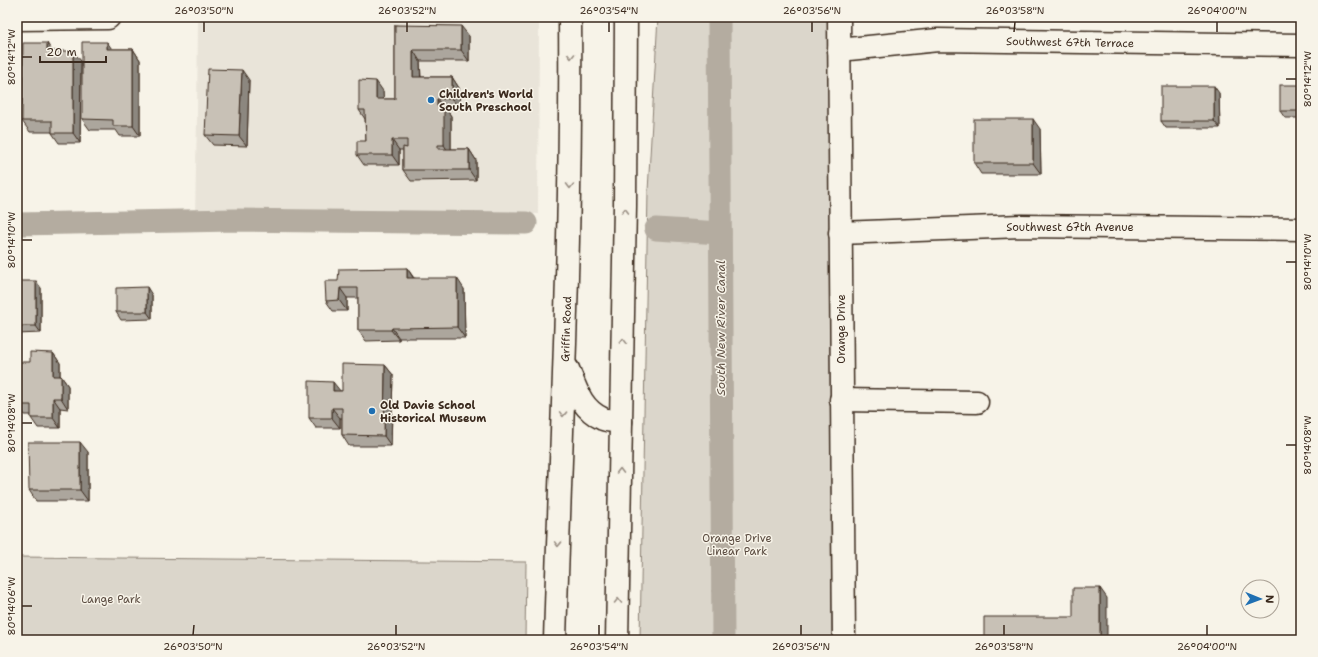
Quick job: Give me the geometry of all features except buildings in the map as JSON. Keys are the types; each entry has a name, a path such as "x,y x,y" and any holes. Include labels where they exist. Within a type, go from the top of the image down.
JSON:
{"street":[{"path":"17,19 109,17"},
{"name":"Griffin Road","path":"555,640 570,188 570,17"},
{"path":"617,640 625,190 626,17"},
{"name":"Orange Drive","path":"839,17 844,640"},
{"name":"Southwest 67th Terrace","path":"839,50 938,40 1301,45"},
{"name":"Southwest 67th Avenue","path":"840,233 1021,226 1301,229"},
{"path":"565,360 578,396 589,410 604,420 621,422"},
{"path":"841,400 977,402"}],"shaded area":[{"path":"198,18 539,20 538,214 301,212 195,216"}],"green space":[{"name":"Orange Drive Linear Park","path":"658,17 828,17 832,640 640,640 648,191"},
{"name":"Lange Park","path":"17,557 526,562 525,640 17,640"}],"waterway":[{"name":"South New River Canal","path":"719,17 723,640"},
{"path":"17,224 235,220 526,223"},
{"path":"656,229 720,233"}],"place":[{"name":"Children's World South Preschool","path":"431,100"},
{"name":"Old Davie School Historical Museum","path":"372,411"}]}
